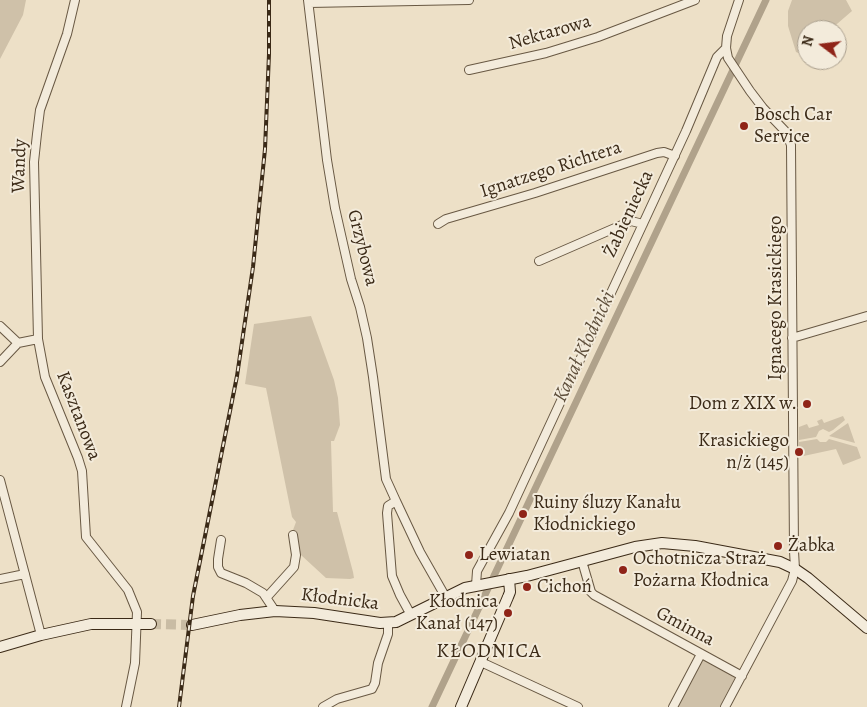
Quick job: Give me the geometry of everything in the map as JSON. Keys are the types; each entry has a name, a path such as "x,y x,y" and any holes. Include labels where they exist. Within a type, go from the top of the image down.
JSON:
{"main road":[{"name":"Kłodnicka","path":"192,625 240,615 275,611 314,613 388,624 411,615 445,596 479,584 527,576 635,547 662,543 695,546 780,562 795,569 867,628"},
{"path":"461,707 510,592 509,579"},
{"path":"0,647 41,635 91,624 151,624"}],"street":[{"name":"Wandy","path":"38,340 34,162 37,134 40,110 67,34 75,0"},
{"path":"309,2 469,0"},
{"name":"Nektarowa","path":"468,70 546,53 598,37 695,0"},
{"path":"726,48 727,36 739,0"},
{"name":"Grzybowa","path":"309,2 327,160 335,208 351,279 360,307 371,360 386,479 420,552 445,596"},
{"name":"Ignacego Krasickiego","path":"726,48 728,58 742,81 762,108 786,132 791,144 795,569"},
{"name":"Żabieniecka","path":"479,584 477,571 509,513 675,156 717,57 726,48"},
{"name":"Ignatzego Richtera","path":"438,224 446,219 535,193 657,153 664,152 675,156"},
{"path":"539,261 631,220 643,224"},
{"path":"792,338 867,316"},
{"path":"0,326 18,344"},
{"path":"0,362 18,344 38,340"},
{"name":"Kasztanowa","path":"38,340 45,377 82,471 86,537 128,590 137,612 135,663 126,707"},
{"path":"0,480 41,635"},
{"path":"396,501 388,506 392,576 400,596 411,615"},
{"path":"267,597 294,567 296,555 293,535"},
{"path":"220,540 218,567 222,572 246,583 267,597 275,611"},
{"name":"Gminna","path":"582,561 591,592 594,595 742,676"},
{"path":"725,707 792,581 795,569"},
{"path":"0,579 25,574"},
{"path":"323,707 337,699 372,689 375,683 378,663 388,634 388,624"},
{"path":"673,707 701,654"},
{"path":"481,662 578,707"}],"shaded area":[{"path":"0,0 26,0 23,15 0,59"},
{"path":"792,0 846,0 852,11 842,20 797,20 797,52 788,26 788,11"},
{"path":"311,316 334,380 338,398 340,425 334,441 331,441 333,512 337,512 353,572 354,578 350,579 326,578 301,555 293,530 296,522 292,517 266,388 245,384 254,324"},
{"path":"843,416 845,420 833,430 829,432 823,429 819,431 816,437 799,440 799,427 807,424 809,428 819,425 817,421 822,419 824,423"},
{"path":"848,423 855,443 829,436"},
{"path":"817,439 820,442 826,442 829,439 857,447 861,458 843,465 836,449 799,457 799,442"},
{"path":"703,659 734,676 736,680 721,707 677,707"}],"waterway":[{"name":"Kanał Kłodnicki","path":"432,707 766,0"}],"tunnel":[{"path":"151,624 192,625"}],"railway":[{"path":"179,707 193,596 237,376 253,267 265,149 269,0"}],"place":[{"name":"Bosch Car Service","path":"744,126"},
{"name":"Dom z XIX w.","path":"807,404"},
{"name":"Krasickiego n/ż (145)","path":"799,452"},
{"name":"Ruiny śluzy Kanału Kłodnickiego","path":"523,514"},
{"name":"Żabka","path":"778,546"},
{"name":"Lewiatan","path":"469,555"},
{"name":"Ochotnicza Straż Pożarna Kłodnica","path":"623,570"},
{"name":"Cichoń","path":"527,587"},
{"name":"Kłodnica Kanał (147)","path":"508,613"}],"district":[{"name":"KŁODNICA","path":"489,652"}]}
